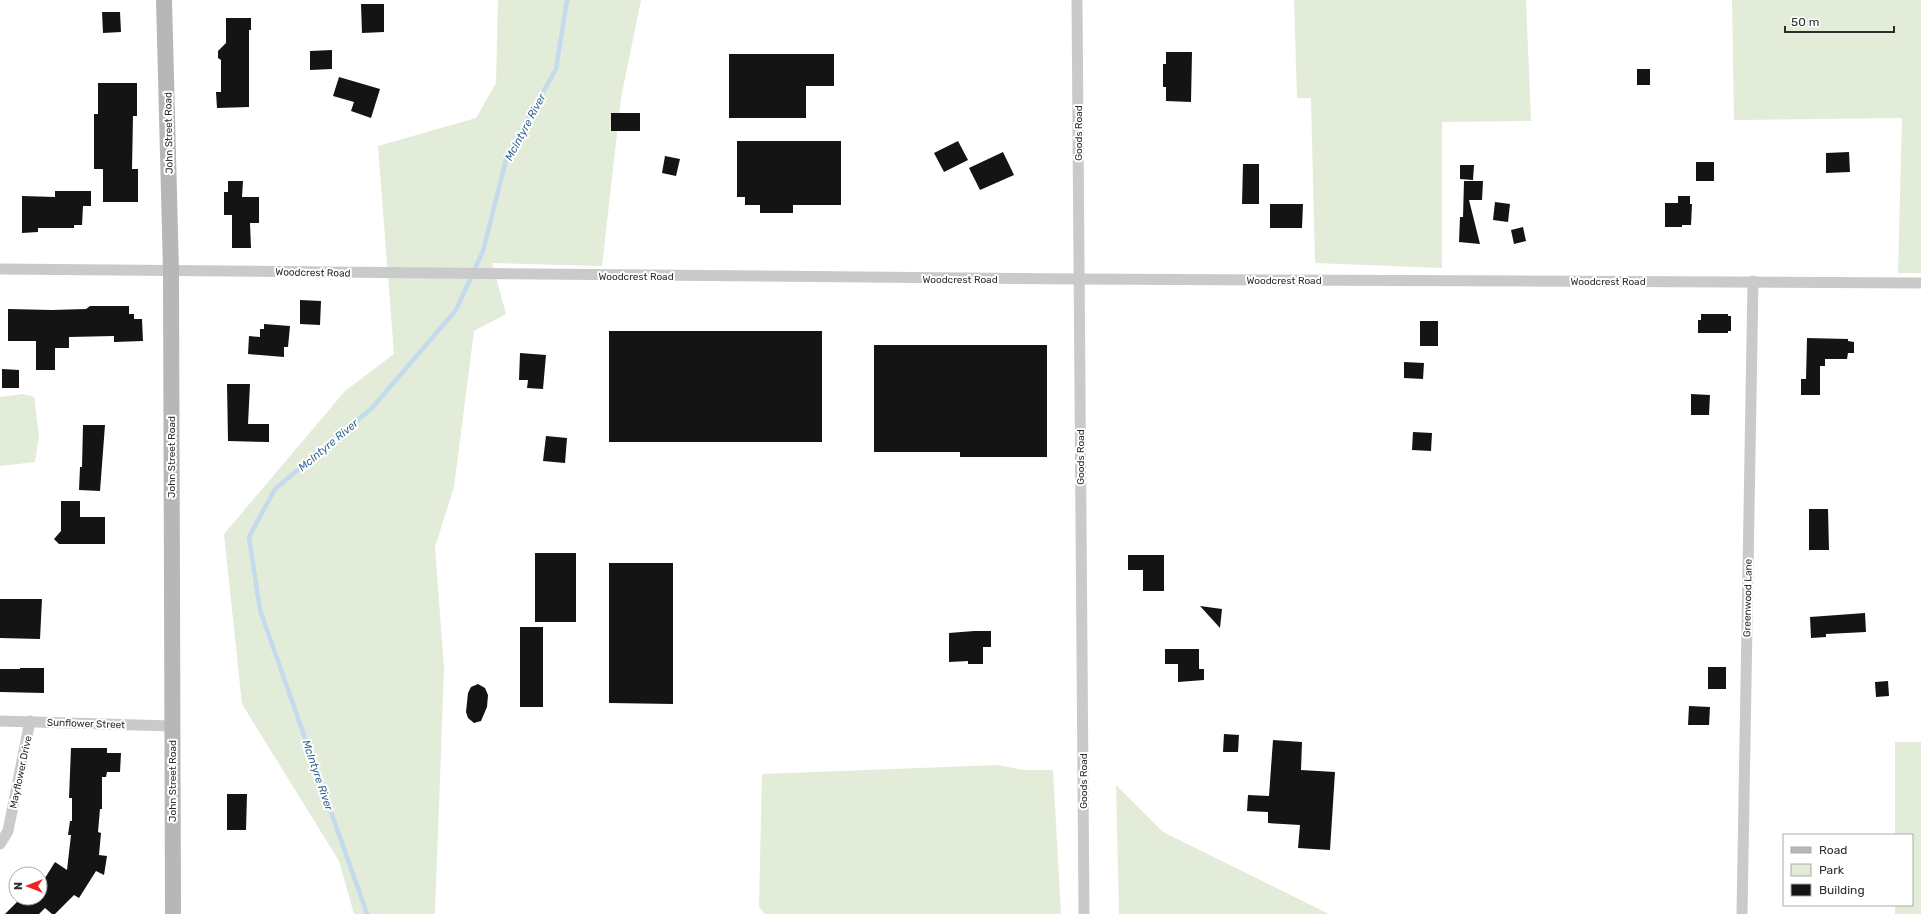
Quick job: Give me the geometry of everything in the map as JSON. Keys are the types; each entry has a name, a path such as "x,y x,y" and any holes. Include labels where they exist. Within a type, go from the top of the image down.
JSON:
{"main road":[{"name":"John Street Road","path":"164,0 171,270 173,914"}],"street":[{"name":"Goods Road","path":"1077,0 1084,914"},
{"name":"Woodcrest Road","path":"0,269 1079,280 1752,281 1921,283"},
{"name":"Greenwood Lane","path":"1742,914 1752,281"},
{"name":"Sunflower Street","path":"0,721 172,726"},
{"name":"Mayflower Drive","path":"0,844 8,830 30,721"}],"green space":[{"path":"498,0 641,0 621,98 602,266 492,263 506,314 474,331 454,487 435,547 444,668 435,914 354,914 339,861 242,704 224,534 345,391 394,354 378,146 476,118 496,83"},
{"path":"1294,0 1526,0 1531,121 1442,122 1442,268 1315,263 1311,98 1297,98"},
{"path":"1732,0 1921,0 1921,273 1898,273 1902,118 1734,120"},
{"path":"23,394 34,397 39,435 35,462 0,466 0,397"},
{"path":"1895,742 1921,742 1921,914 1895,914 1895,906 1913,906 1913,834 1895,834"},
{"path":"998,765 1023,770 1053,770 1061,914 765,914 759,907 762,774"},
{"path":"1116,785 1163,832 1329,914 1119,914"}],"building":[{"path":"361,4 384,4 384,32 362,33"},
{"path":"102,12 120,12 121,32 103,33"},
{"path":"226,18 251,18 251,30 249,30 249,107 217,108 216,92 221,92 221,60 218,58 218,51 226,43"},
{"path":"332,50 332,69 310,70 310,51"},
{"path":"1166,52 1192,52 1191,102 1166,101 1166,87 1163,87 1163,64 1166,64"},
{"path":"729,54 834,54 834,86 806,86 806,118 729,118"},
{"path":"1637,69 1650,69 1650,85 1637,85"},
{"path":"339,77 380,89 371,118 351,111 354,102 333,96"},
{"path":"98,83 137,83 137,116 133,116 132,169 138,169 138,202 103,202 103,169 94,169 94,114 98,114"},
{"path":"611,113 640,113 640,131 611,131"},
{"path":"737,141 841,141 841,205 793,205 793,213 760,213 760,205 745,205 745,197 737,197"},
{"path":"958,141 968,160 944,172 934,153"},
{"path":"1003,152 1014,175 980,190 969,168"},
{"path":"1849,152 1850,172 1826,173 1826,153"},
{"path":"665,156 680,159 676,176 662,173"},
{"path":"1696,162 1714,162 1714,181 1696,181"},
{"path":"1243,164 1259,164 1259,204 1242,204"},
{"path":"1460,165 1474,165 1473,180 1460,179"},
{"path":"228,181 243,181 242,197 259,197 259,223 250,223 251,248 232,248 232,215 224,215 224,192 228,192"},
{"path":"1464,181 1483,181 1482,200 1469,200 1480,244 1459,242 1460,217 1463,217"},
{"path":"55,191 91,191 91,206 83,206 82,225 74,225 74,228 38,228 38,232 22,233 22,196 55,197"},
{"path":"1678,196 1690,196 1690,204 1692,204 1691,225 1682,225 1682,227 1665,227 1665,203 1678,203"},
{"path":"1495,202 1510,204 1508,222 1493,220"},
{"path":"1270,204 1303,204 1302,228 1270,228"},
{"path":"1523,227 1526,241 1514,244 1511,230"},
{"path":"300,300 321,301 320,325 300,324"},
{"path":"90,306 129,306 129,314 134,314 134,319 142,319 143,341 114,342 114,336 69,337 69,348 55,348 55,370 36,370 36,341 8,341 8,309 86,309"},
{"path":"1701,314 1728,314 1728,316 1731,316 1731,331 1728,331 1728,333 1698,333 1698,320 1701,320"},
{"path":"1420,321 1438,321 1438,346 1420,346"},
{"path":"264,324 290,326 288,347 284,347 284,357 248,354 249,336 260,337 260,329 264,329"},
{"path":"609,331 822,331 822,442 609,442"},
{"path":"1807,338 1848,339 1848,341 1854,342 1854,353 1848,353 1847,359 1825,359 1825,366 1820,366 1820,395 1801,395 1801,379 1806,379"},
{"path":"874,345 1047,345 1047,457 960,457 960,452 874,452"},
{"path":"520,353 546,355 543,389 527,388 528,380 519,380"},
{"path":"1404,362 1424,363 1423,379 1404,378"},
{"path":"2,369 19,370 19,388 2,388"},
{"path":"227,384 250,384 248,424 269,424 269,442 228,441"},
{"path":"1691,394 1710,395 1709,415 1691,415"},
{"path":"83,425 105,425 100,491 79,490 80,467 82,467"},
{"path":"1413,432 1432,433 1431,451 1412,450"},
{"path":"546,436 567,438 565,463 543,461"},
{"path":"61,501 80,501 80,517 105,517 105,544 59,544 54,539 61,531"},
{"path":"1809,509 1828,509 1829,550 1809,550"},
{"path":"535,553 576,553 576,622 535,622"},
{"path":"1128,555 1164,555 1164,591 1143,591 1143,570 1128,570"},
{"path":"609,563 673,563 673,704 609,703"},
{"path":"0,599 42,599 40,639 0,638"},
{"path":"1200,606 1222,609 1220,628"},
{"path":"1865,613 1866,632 1826,634 1826,637 1811,638 1810,617"},
{"path":"520,627 543,627 543,707 520,707"},
{"path":"991,631 991,647 983,647 983,664 968,664 968,661 949,662 949,633"},
{"path":"1165,649 1199,649 1199,669 1204,669 1204,680 1178,682 1178,664 1165,664"},
{"path":"1708,667 1726,667 1726,689 1708,689"},
{"path":"44,668 44,693 0,692 0,669"},
{"path":"1888,681 1889,696 1876,697 1875,682"},
{"path":"478,684 485,688 488,695 487,707 481,721 474,723 468,718 466,712 468,693 471,687"},
{"path":"1689,706 1710,707 1709,725 1688,725"},
{"path":"1224,734 1239,735 1238,752 1223,752"},
{"path":"1273,740 1302,742 1301,770 1335,772 1330,850 1298,848 1300,825 1268,823 1268,812 1247,811 1248,795 1269,796"},
{"path":"71,748 107,748 107,753 121,753 120,772 107,772 106,777 102,777 102,809 100,809 98,832 101,833 99,855 107,856 104,875 96,871 79,898 74,895 55,914 52,914 45,908 39,914 5,914 13,906 48,906 48,873 55,862 67,870 71,835 68,835 70,821 72,821 72,798 69,798"},
{"path":"227,794 247,794 246,830 227,830"}],"waterway":[{"name":"McIntyre River","path":"367,914 260,610 249,537 275,489 371,409 456,310 483,251 507,156 556,69 567,0"}]}
